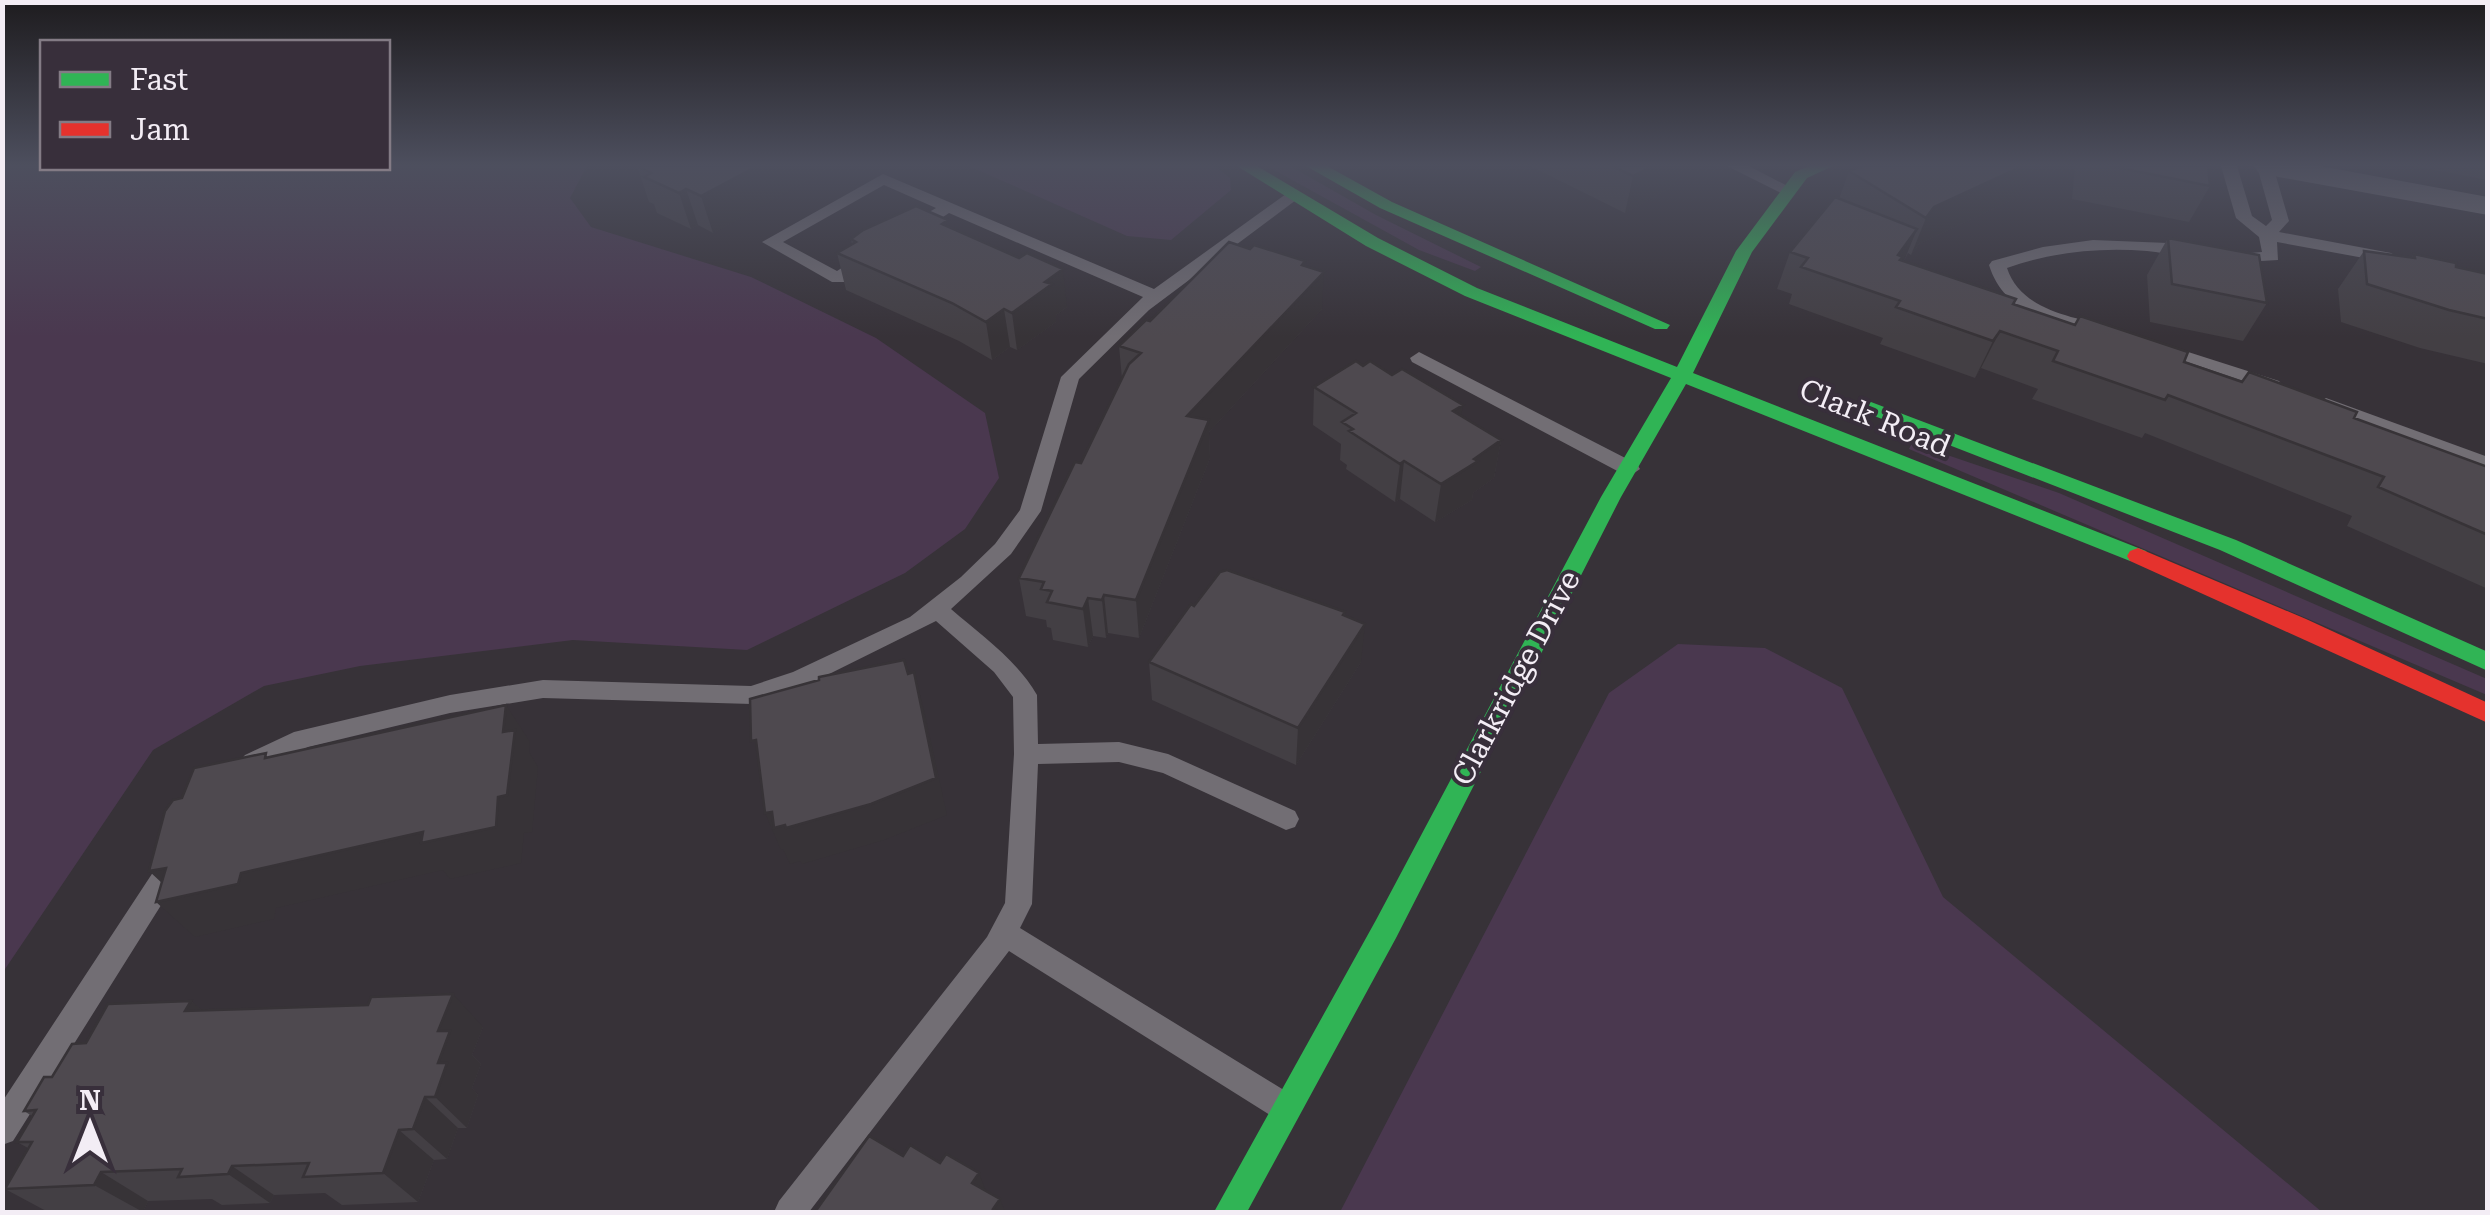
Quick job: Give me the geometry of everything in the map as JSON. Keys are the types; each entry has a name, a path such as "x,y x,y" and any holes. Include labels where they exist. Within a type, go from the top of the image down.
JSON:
{"main road":[{"name":"Clark Road","path":"1338,223 1397,256 1502,305 1684,373 2238,598 2382,661 2488,714"},
{"path":"1428,223 1709,345"},
{"name":"Clarkridge Drive","path":"1230,1212 1386,928 1611,497 1684,373 1709,345 1744,251 1766,223"},
{"name":"Clark Road","path":"1843,397 2228,545 2488,662"}],"lane":[{"path":"805,223 770,242 838,278 924,223"},
{"path":"985,223 1156,296"},
{"path":"230,784 254,762 302,740 450,704 544,690 752,695 818,670 918,623 1003,549 1030,511 1070,377 1156,296 1256,223"},
{"path":"2250,223 2267,235 2414,263"},
{"path":"2267,235 2280,223"},
{"path":"2267,235 2272,256 2249,260 2164,246 2112,246 2024,255 1998,265 2000,284 2036,310 2304,396 2488,465"},
{"path":"1419,358 1630,469"},
{"path":"790,1212 1004,932 1018,904 1026,754 1024,696 1002,666 936,609"},
{"path":"1026,754 1119,752 1168,764 1286,819"},
{"path":"2,1130 186,845"},
{"path":"1004,932 1287,1109"}],"shaded area":[{"path":"3,223 588,223 591,227 751,277 876,338 985,413 999,478 965,529 905,573 747,650 573,640 360,666 264,686 153,750 3,972"},
{"path":"1097,223 1192,223 1171,240 1127,236"},
{"path":"1370,223 1392,223 1481,267 1475,271 1419,250"},
{"path":"1912,443 2059,493 2487,679 2487,695 1909,449"},
{"path":"1678,644 1765,648 1842,688 1943,897 2322,1212 1340,1212 1609,693"}],"building":[{"path":"879,223 944,223 1019,258 1027,253 1063,269 1045,282 1052,284 1012,313 1004,309 986,322 837,253 856,242 851,239"},
{"path":"1814,223 1901,223 1917,229 1898,255 1903,257 1900,260 2016,299 2013,304 2075,325 2080,316 2188,352 2184,362 2242,382 2249,372 2357,412 2354,418 2488,467 2488,535 2378,487 2384,477 2168,395 2165,400 2053,361 2058,351 2000,331 1993,341 1896,307 1900,301 1801,267 1808,258 1790,252"},
{"path":"2168,238 2259,255 2267,303 2172,284"},
{"path":"1229,242 1250,249 1254,245 1305,261 1302,265 1324,272 1187,416 1209,420 1136,600 1104,595 1102,600 1088,598 1083,609 1047,602 1052,591 1041,589 1044,582 1019,578 1075,462 1081,463 1129,364 1141,353 1119,346 1146,320 1150,321"},
{"path":"2364,251 2415,258 2414,254 2488,274 2488,319 2367,284"},
{"path":"1356,361 1363,366 1370,361 1392,375 1402,369 1463,405 1453,411 1501,440 1474,459 1478,461 1441,484 1404,461 1400,464 1349,431 1353,429 1342,422 1356,413 1314,387"},
{"path":"1227,570 1345,612 1343,615 1365,624 1298,728 1149,662 1191,604 1194,606 1220,572"},
{"path":"904,660 908,674 914,672 936,778 871,804 774,828 772,812 765,813 756,740 751,741 750,699 819,677"},
{"path":"506,705 503,732 515,730 507,795 498,797 496,827 421,843 423,832 241,873 238,884 156,902 166,868 149,871 165,811 173,800 182,798 194,768 266,753 265,758"},
{"path":"453,994 438,1031 450,1031 438,1063 447,1063 435,1097 425,1097 413,1129 399,1130 383,1173 303,1177 309,1163 232,1166 228,1174 178,1177 182,1169 101,1172 94,1185 5,1189 32,1142 17,1142 36,1110 24,1111 44,1077 52,1077 72,1044 86,1043 108,1004 191,1001 185,1011 368,1005 371,997"},
{"path":"869,1136 903,1156 910,1145 940,1163 946,1154 979,1173 972,1183 1000,1199 993,1209 999,1212 815,1212"}],"traffic: fast":[{"path":"1340,223 1471,292 2138,556"},
{"path":"1427,223 1661,325"},
{"path":"1230,1212 1386,929 1611,497 1701,342 1744,251 1765,223"},
{"path":"1871,408 2228,545 2488,662"}],"traffic: jam":[{"path":"2138,556 2488,714"}]}
